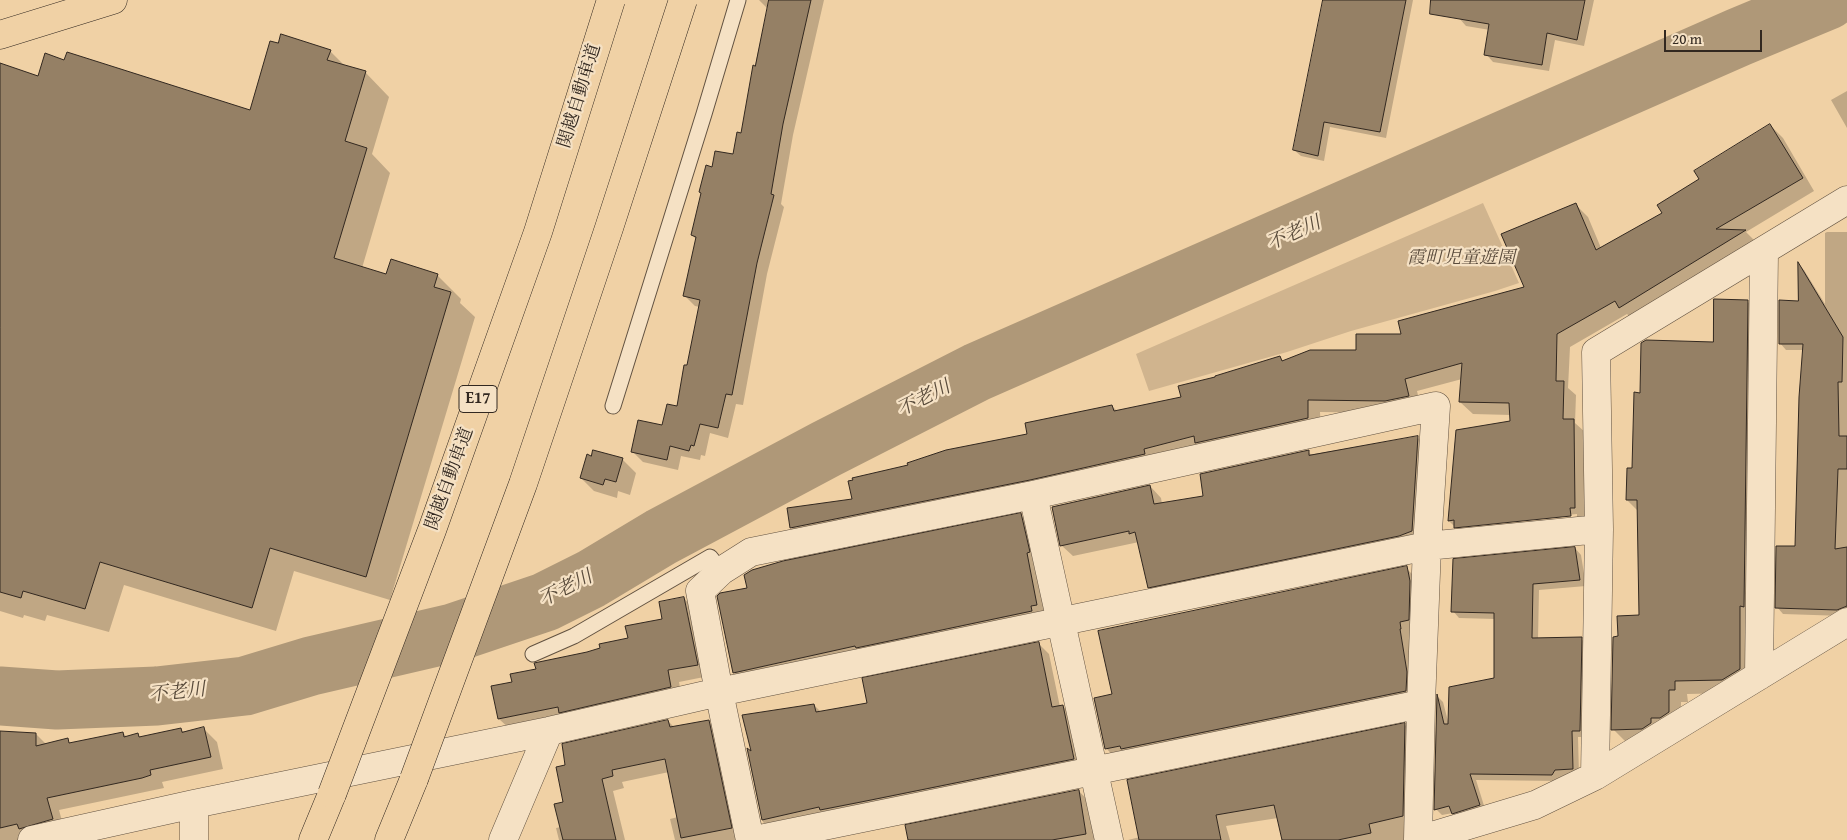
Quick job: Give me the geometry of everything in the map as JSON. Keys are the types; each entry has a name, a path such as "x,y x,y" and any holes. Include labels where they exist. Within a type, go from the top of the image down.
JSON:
{"main road":[{"path":"0,35 113,0"},
{"name":"関越自動車道","path":"313,840 432,530 538,232 611,0"},
{"path":"389,840 414,779 523,484 683,0"}],"street":[{"path":"1595,776 1599,529 1596,352 1847,200"},
{"path":"1759,676 1764,252"},
{"path":"750,840 700,591 721,571 751,552 1033,495 1436,406 1427,546 1421,704 1419,840 1536,805 1595,776 1847,622"},
{"path":"1033,495 1109,840"},
{"path":"32,840 86,834 194,804 549,731 719,692 1427,546 1599,529"},
{"path":"755,840 1421,704"},
{"path":"503,840 549,731"},
{"path":"194,804 194,840"}],"lane":[{"path":"613,406 738,0"},
{"path":"533,654 574,636 710,557 721,571"}],"green space":[{"name":"霞町児童遊園","path":"1483,203 1519,283 1149,391 1136,354"}],"building":[{"path":"769,0 811,0 783,124 771,194 774,195 757,263 732,395 726,394 718,428 700,424 694,446 691,445 689,451 670,446 667,460 631,452 638,420 662,425 667,404 677,406 684,365 687,365 700,300 683,296 696,237 691,235 701,193 699,192 706,165 712,167 715,151 733,154 737,132 741,133 753,65 755,66"},
{"path":"1323,0 1406,0 1380,132 1324,122 1318,156 1293,150"},
{"path":"1431,0 1585,0 1577,40 1547,33 1542,65 1484,55 1489,24 1430,14"},
{"path":"281,34 331,50 327,60 366,71 345,141 367,148 334,258 386,274 391,259 438,274 434,287 451,292 366,577 270,548 252,608 100,562 85,609 23,591 21,598 0,592 0,63 38,76 45,53 64,60 67,52 250,110 270,41 278,43"},
{"path":"1770,124 1803,178 1716,229 1746,230 1619,308 1615,301 1557,334 1556,381 1564,381 1563,419 1574,419 1575,508 1570,508 1571,516 1454,528 1454,520 1448,521 1456,430 1510,421 1509,403 1459,402 1462,363 1405,379 1409,396 1385,401 1308,400 1308,418 1195,443 1194,436 1144,449 1145,454 1030,480 790,528 787,508 852,499 848,481 853,480 852,478 908,465 907,463 946,450 1027,434 1025,423 1112,405 1114,411 1181,397 1178,386 1215,377 1280,356 1282,361 1310,350 1356,350 1356,334 1401,334 1398,321 1524,287 1501,234 1576,203 1596,250 1662,213 1657,205 1699,179 1694,171"},
{"path":"1798,262 1843,337 1842,382 1838,382 1839,436 1847,436 1847,469 1838,469 1835,549 1847,547 1847,606 1837,610 1775,608 1776,546 1795,546 1799,397 1803,344 1779,344 1779,300 1798,301"},
{"path":"1714,299 1748,300 1744,607 1740,606 1740,669 1722,680 1675,681 1675,690 1669,690 1669,712 1660,718 1651,718 1651,723 1642,729 1611,730 1613,637 1618,636 1617,616 1639,615 1637,500 1626,500 1627,468 1632,468 1634,392 1640,393 1641,343 1646,340 1713,342"},
{"path":"1418,436 1412,531 1399,536 1148,588 1135,532 1129,534 1129,531 1060,546 1052,507 1150,485 1154,504 1203,496 1200,474 1309,450 1309,455"},
{"path":"593,450 623,458 616,482 605,479 603,485 580,478 587,454 591,456"},
{"path":"1021,513 1030,552 1027,553 1037,605 1031,606 1032,611 856,648 855,646 733,673 717,596 720,593 747,588 744,575 752,570 783,561"},
{"path":"1575,547 1580,580 1533,584 1532,638 1582,637 1580,731 1572,731 1573,769 1555,770 1552,775 1470,774 1480,805 1452,814 1449,806 1434,810 1437,694 1444,724 1448,724 1449,687 1494,678 1494,613 1451,612 1453,559"},
{"path":"1407,566 1410,581 1409,620 1400,622 1407,672 1406,691 1121,749 1120,746 1105,749 1094,698 1112,694 1098,631"},
{"path":"684,597 698,665 668,670 671,687 559,713 558,707 498,719 491,686 512,682 510,674 536,669 534,663 587,652 600,648 599,644 628,638 625,626 662,619 659,602"},
{"path":"1039,642 1052,707 1063,705 1074,759 820,810 819,807 762,820 747,748 751,751 742,715 814,704 816,712 867,703 862,678"},
{"path":"668,720 670,727 709,720 732,828 681,838 665,759 612,770 613,776 602,779 616,840 563,840 554,804 563,802 556,767 565,765 562,744"},
{"path":"1405,723 1403,816 1369,824 1371,833 1338,840 1282,840 1274,805 1216,815 1221,840 1139,840 1127,780"},
{"path":"204,727 211,757 150,770 151,775 142,778 47,798 53,819 19,829 17,824 0,828 0,731 36,733 36,746 68,738 69,743 123,732 124,737 138,733 139,737 181,728 182,732"},
{"path":"1079,790 1086,834 1052,840 908,840 905,825"}],"waterway":[{"name":"不老川","path":"0,696 57,700 157,696 245,686 311,666 453,633 545,602 591,579 661,537 826,449 977,372 1739,37 1828,0"}]}
